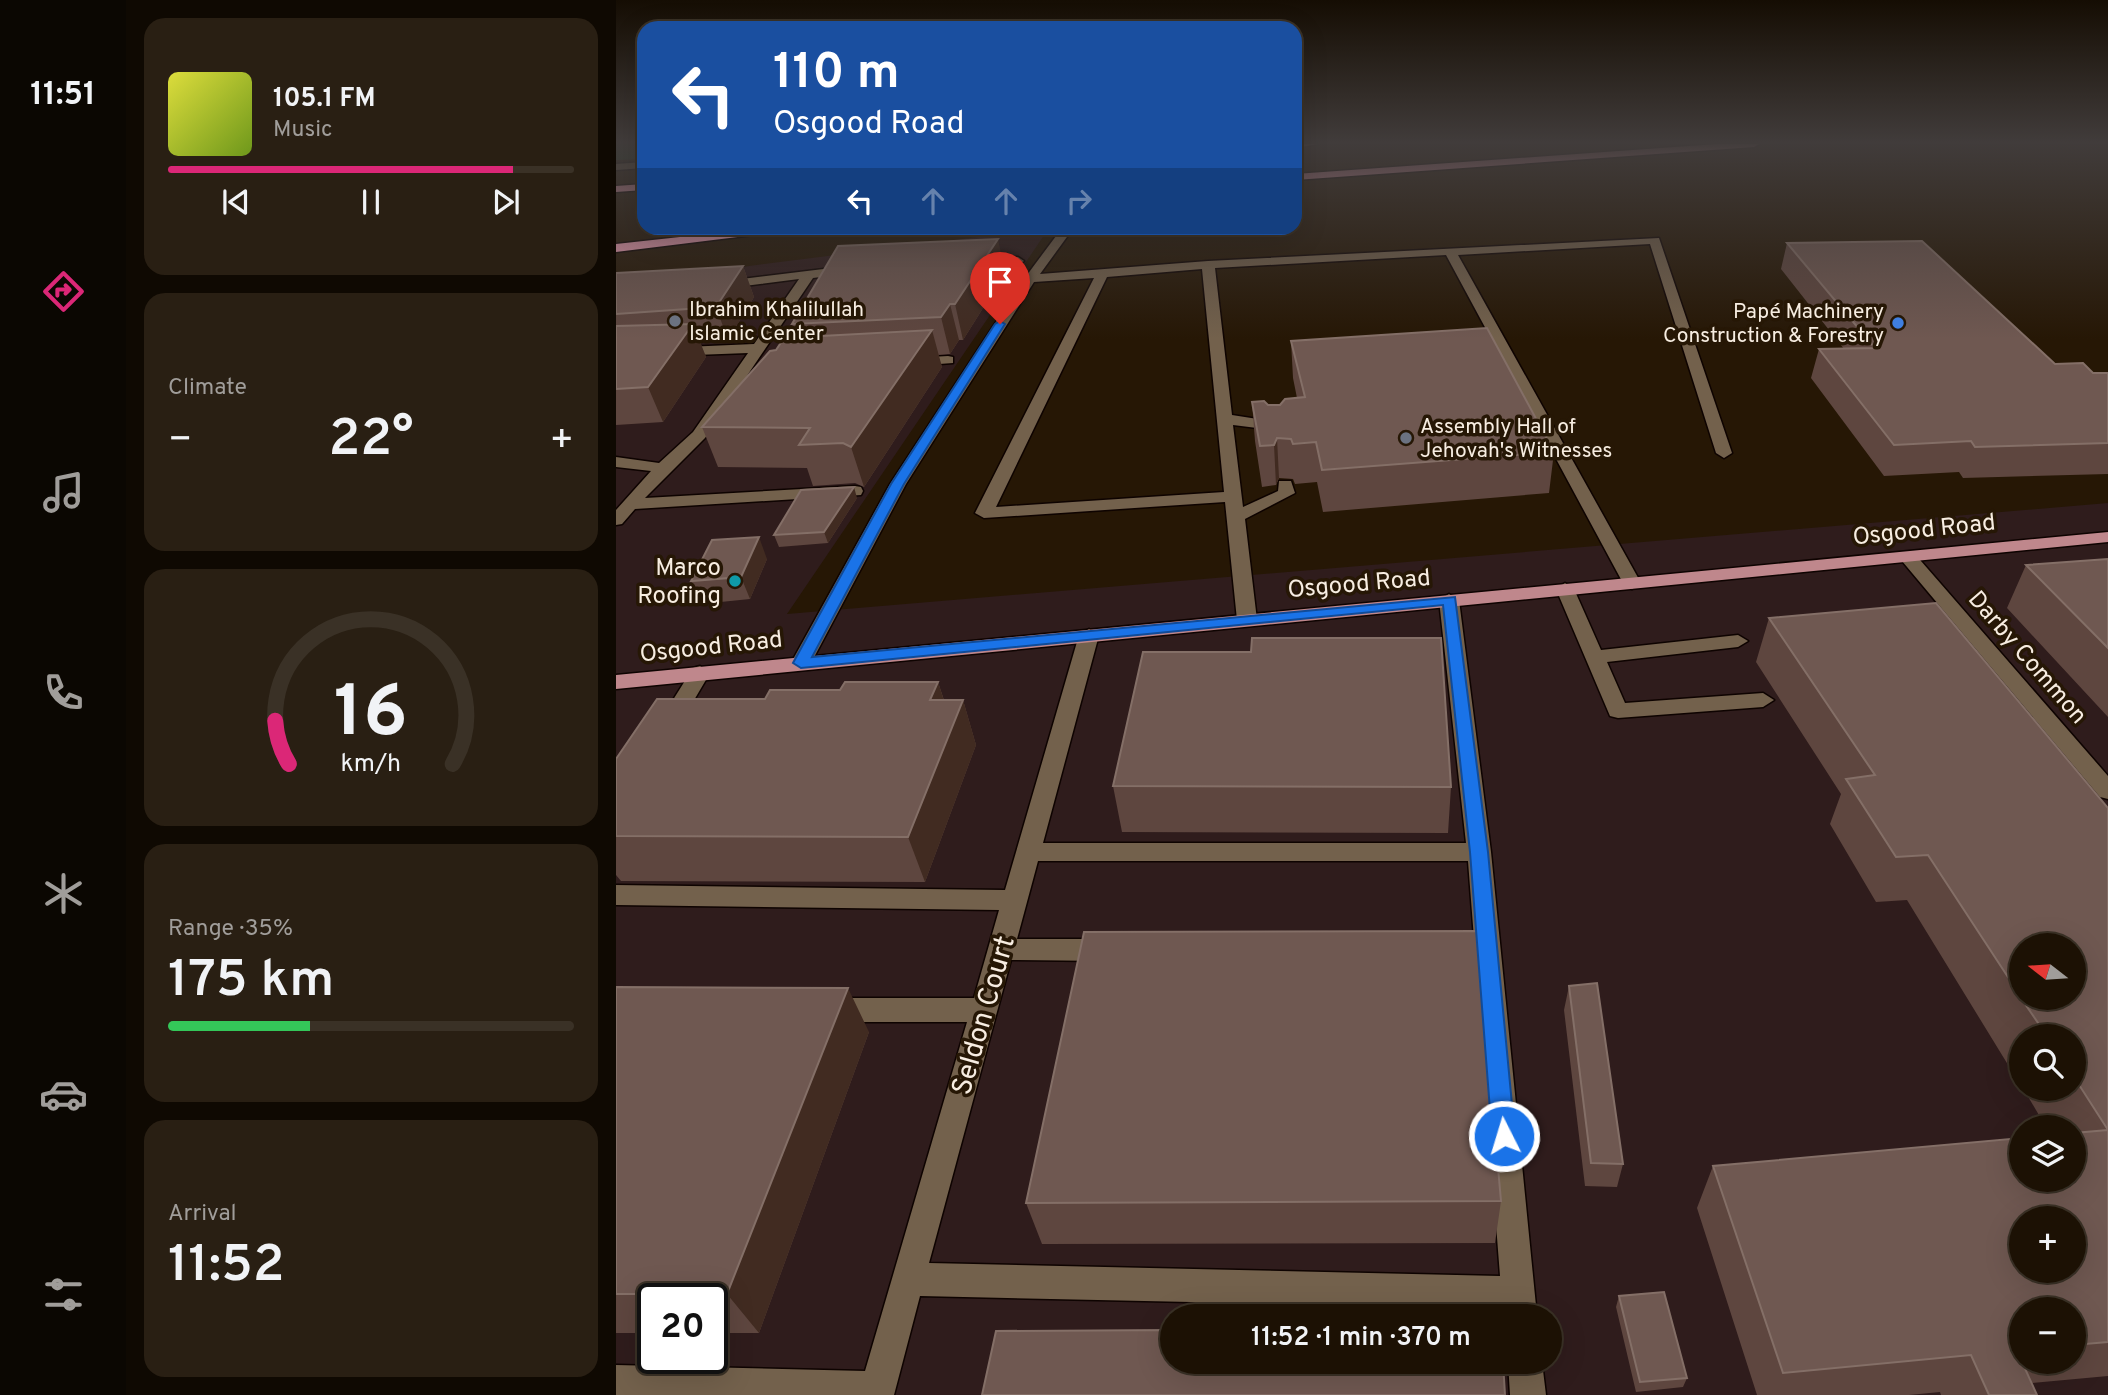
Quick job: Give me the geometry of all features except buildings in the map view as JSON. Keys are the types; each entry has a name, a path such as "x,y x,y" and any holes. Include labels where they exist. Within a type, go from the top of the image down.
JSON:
{"highway":[{"path":"616,248 726,235"}],"main road":[{"name":"Osgood Road","path":"616,682 2108,537"}],"street":[{"path":"801,663 898,484 1030,279 1062,235"},
{"path":"1030,279 1208,265 1655,240 1724,453"},
{"path":"1451,253 1632,583"},
{"path":"966,262 1018,261"},
{"path":"1208,265 1247,620"},
{"path":"702,287 860,268"},
{"path":"1103,272 984,513 1233,496"},
{"path":"616,520 663,468 699,435 749,371 759,348 807,276"},
{"path":"616,354 759,348"},
{"path":"893,363 948,360"},
{"path":"1224,419 1272,425 1276,439"},
{"path":"616,462 663,468"},
{"path":"1235,517 1287,493 1285,485"},
{"path":"631,504 855,491"},
{"name":"Darby Common","path":"1908,557 2108,790"},
{"path":"1564,589 1618,711 1763,700"},
{"path":"1450,600 1479,852 1519,1304"},
{"name":"Seldon Court","path":"877,1392 1089,635"},
{"path":"1594,657 1738,641"},
{"path":"658,741 700,674"},
{"path":"1028,852 1479,852"},
{"path":"616,895 1014,900"},
{"path":"1001,949 1126,950"},
{"path":"1460,952 1487,952"},
{"path":"807,1010 984,1010"},
{"path":"909,1279 1496,1304"},
{"path":"1526,1374 1528,1395"},
{"path":"616,1382 877,1392"}],"shaded area":[{"path":"994,235 1044,235 787,614 2108,503 2108,1395 616,1395 616,288 749,266"}],"place":[{"name":"Ibrahim Khalilullah Islamic Center","path":"675,321"},
{"name":"Papé Machinery Construction & Forestry","path":"1898,323"},
{"name":"Assembly Hall of Jehovah's Witnesses","path":"1406,438"},
{"name":"Marco Roofing","path":"735,581"}],"route":[{"path":"1000,324 898,484 801,663 1450,600 1479,852 1504,1136"}]}
